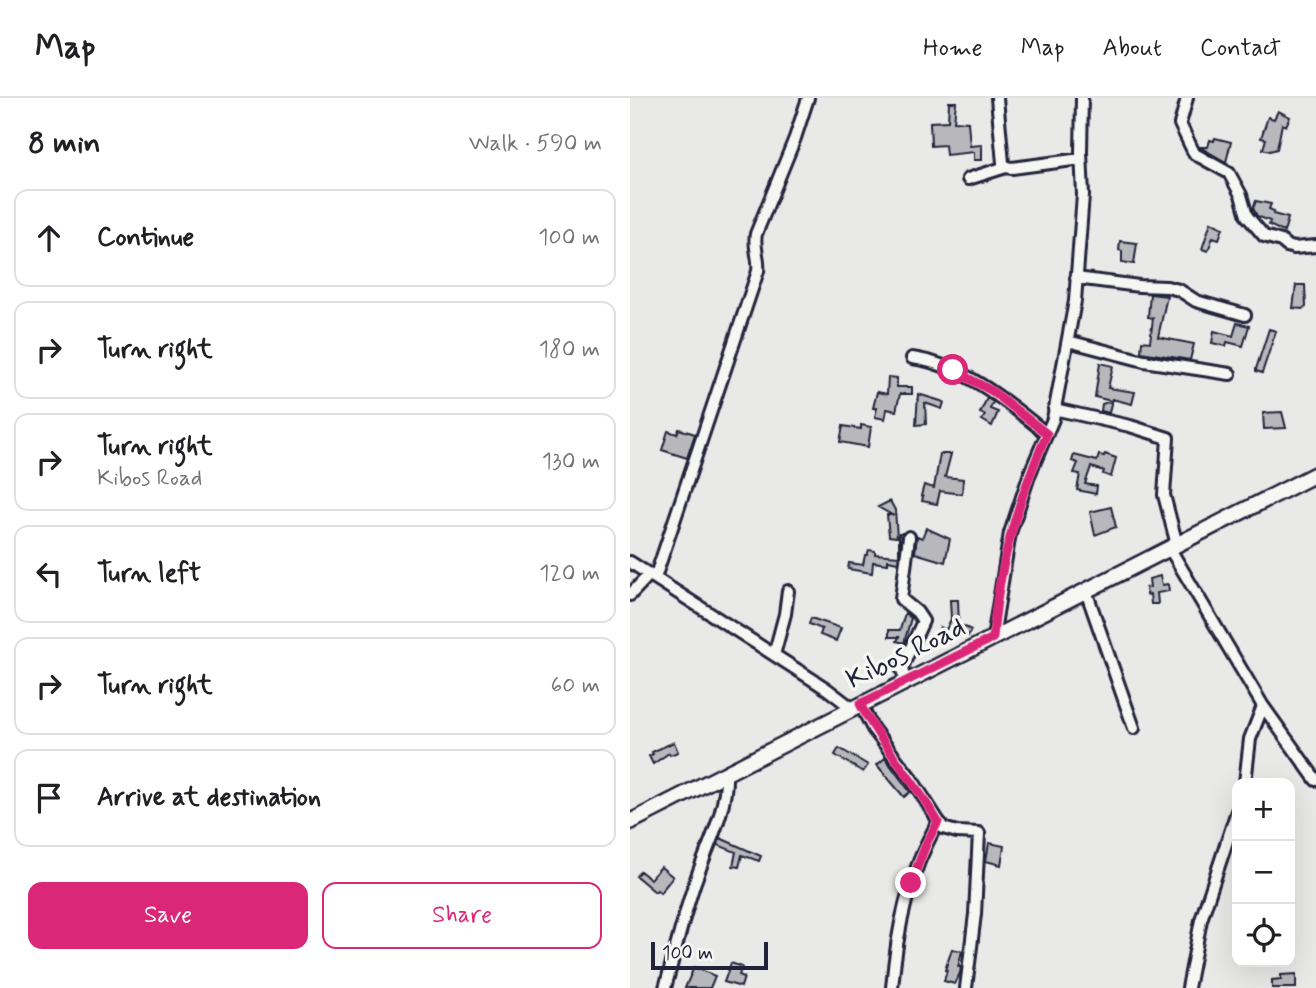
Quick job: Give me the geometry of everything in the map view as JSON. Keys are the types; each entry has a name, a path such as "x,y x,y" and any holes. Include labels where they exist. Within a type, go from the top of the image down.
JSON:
{"main road":[{"name":"Kibos Road","path":"630,822 1316,474"}],"street":[{"path":"630,595 652,576 758,271 759,262 754,244 756,234 795,138 808,98"},
{"path":"997,98 1003,163 1006,167"},
{"path":"993,638 1010,533 1054,410 1075,301 1083,195 1082,98"},
{"path":"1187,98 1180,124 1193,151 1229,173 1241,195 1247,216 1264,236 1294,248 1316,246"},
{"path":"968,179 1006,167 1012,169 1081,159"},
{"path":"1076,278 1167,287 1179,290 1196,301 1245,315"},
{"path":"1068,341 1144,360 1230,374"},
{"path":"912,358 928,360 953,370 992,391 1047,434"},
{"path":"1054,410 1130,426 1168,438 1164,495 1173,547 1263,706 1316,780"},
{"path":"906,681 903,665 923,621 901,599 909,537"},
{"path":"630,562 856,706 911,778 938,822 949,831 976,831 980,836 967,988"},
{"path":"774,655 788,591"},
{"path":"1086,591 1134,728"},
{"path":"1246,778 1250,739 1263,706"},
{"path":"665,988 692,890 722,812 727,787 726,772"},
{"path":"892,988 898,931 906,897 927,842 938,822"},
{"path":"1188,988 1201,920 1232,826"}],"building":[{"path":"949,102 956,102 954,121 968,122 970,146 982,145 982,160 974,160 974,152 946,155 945,145 931,146 930,122 948,121"},
{"path":"1278,111 1290,117 1286,126 1282,124 1277,149 1263,149 1266,139 1261,138 1268,117 1274,119"},
{"path":"1215,138 1231,142 1226,162 1200,147 1208,147 1210,140 1214,141"},
{"path":"1256,201 1271,204 1269,209 1274,211 1273,214 1288,218 1284,232 1269,225 1270,221 1257,216 1253,208"},
{"path":"1211,222 1223,228 1219,239 1213,237 1208,251 1202,249"},
{"path":"1120,241 1137,243 1134,264 1122,262"},
{"path":"1296,285 1305,285 1306,307 1302,309 1293,308"},
{"path":"1150,294 1167,296 1158,337 1194,344 1190,360 1141,352 1142,341 1150,342 1153,318 1148,317"},
{"path":"1237,323 1249,326 1243,346 1227,342 1226,346 1212,343 1214,331 1233,336"},
{"path":"1269,329 1276,331 1262,373 1256,369"},
{"path":"1100,363 1113,366 1108,388 1135,392 1132,404 1112,399 1109,413 1101,411 1102,404 1111,401 1095,397"},
{"path":"888,377 897,378 897,387 912,387 912,394 900,394 896,411 887,409 885,419 875,417 877,408 873,408 877,392 887,394"},
{"path":"918,394 944,402 942,409 925,403 926,424 916,425"},
{"path":"987,398 993,402 990,409 998,412 992,426 982,420 985,415 980,413"},
{"path":"1282,412 1286,428 1264,429 1263,413"},
{"path":"861,425 871,427 868,447 840,442 843,426 861,429"},
{"path":"679,429 695,434 687,458 662,450 668,431 677,434"},
{"path":"940,454 951,454 945,477 963,479 962,494 940,491 937,504 922,501 924,485 934,488"},
{"path":"1074,455 1097,461 1099,455 1116,458 1111,477 1103,474 1104,471 1091,467 1085,484 1097,486 1096,494 1077,490 1080,474 1074,473 1078,463 1072,461"},
{"path":"890,501 895,510 897,537 889,536 887,515 892,515 878,507"},
{"path":"1111,507 1116,527 1095,535 1090,512"},
{"path":"926,528 950,539 945,562 915,553 917,536 922,538"},
{"path":"899,533 902,533 899,555"},
{"path":"869,550 875,551 875,554 899,556 898,562 873,562 872,573 848,569 849,563 863,565"},
{"path":"1160,576 1162,585 1168,584 1169,591 1157,593 1158,604 1151,604 1146,588 1150,587 1149,579"},
{"path":"950,600 958,600 959,624 971,630 968,636 954,630 948,643 936,637 940,627 946,630 951,619"},
{"path":"905,613 911,618 904,643 897,641 899,637 889,637 889,630 900,630"},
{"path":"811,618 841,628 836,641 820,635 822,629 809,624"},
{"path":"674,742 678,752 669,753 653,764 649,756 652,752"},
{"path":"839,748 868,765 863,772 835,755"},
{"path":"885,758 910,792 904,797 877,765"},
{"path":"720,838 761,856 759,861 742,855 739,867 733,866 736,852 718,845"},
{"path":"989,843 1004,846 1001,865 986,861"},
{"path":"661,867 673,877 660,893 636,876 640,871 650,879"},
{"path":"952,949 962,951 958,967 961,967 960,973 955,984 944,981"},
{"path":"731,963 742,967 739,975 744,977 741,987 724,982"},
{"path":"694,967 715,976 710,988 685,988"},
{"path":"1296,974 1296,988 1272,988 1272,980 1281,979 1281,975"}],"route":[{"path":"911,883 938,822 925,798 873,729 860,704 993,638 1010,533 1030,472 1047,434 992,391 953,370"}]}
